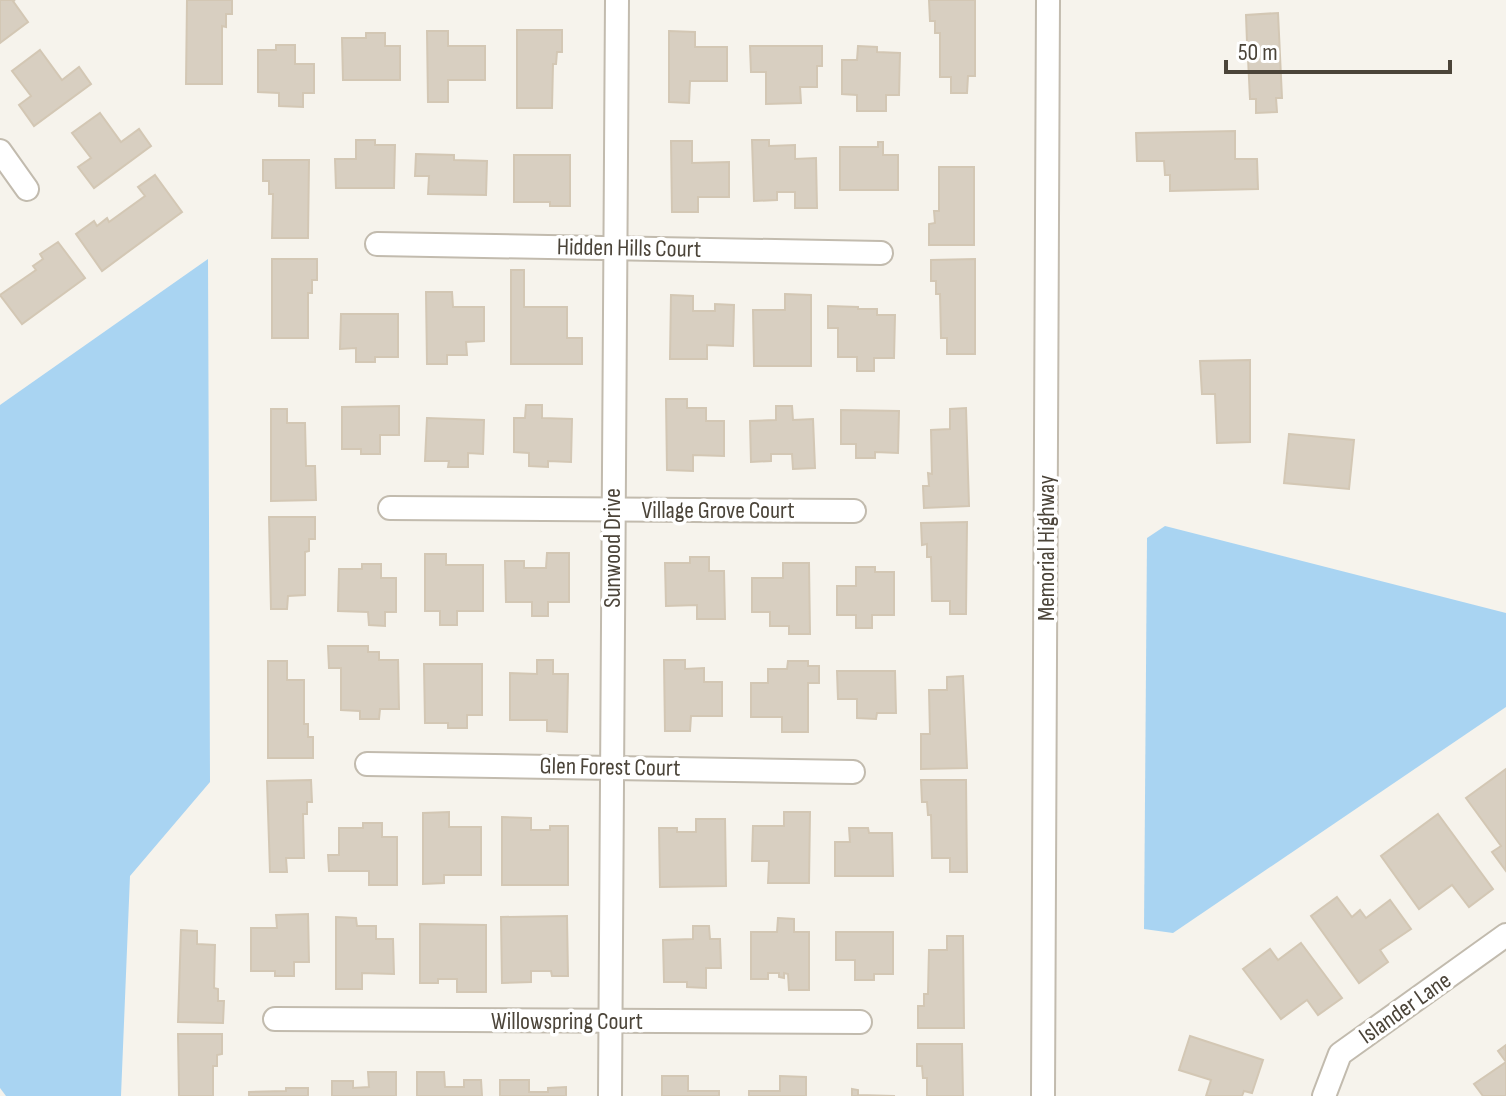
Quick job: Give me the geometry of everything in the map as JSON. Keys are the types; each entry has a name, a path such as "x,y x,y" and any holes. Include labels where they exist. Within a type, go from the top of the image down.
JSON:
{"street":[{"name":"Sunwood Drive","path":"610,1096 617,0"},
{"name":"Memorial Highway","path":"1043,1096 1048,0"},
{"path":"0,151 27,189"},
{"name":"Hidden Hills Court","path":"377,244 881,253"},
{"name":"Village Grove Court","path":"390,508 854,511"},
{"name":"Glen Forest Court","path":"367,764 853,772"},
{"name":"Islander Lane","path":"1324,1096 1340,1054 1506,935"},
{"name":"Willowspring Court","path":"275,1019 860,1022"}],"water":[{"path":"208,259 210,782 130,876 121,1096 6,1096 0,1088 0,405"},
{"path":"1165,526 1506,613 1506,707 1173,933 1144,929 1147,538"}],"building":[{"path":"0,0 15,0 28,22 0,43"},
{"path":"187,0 232,0 232,14 226,14 226,27 222,26 222,84 186,84"},
{"path":"929,0 975,0 975,76 968,76 967,93 951,93 951,77 940,77 940,33 935,33 935,21 930,21"},
{"path":"1278,13 1282,98 1276,98 1277,112 1256,113 1256,99 1250,99 1248,58 1240,59 1239,42 1247,42 1246,15"},
{"path":"517,30 562,30 562,52 557,52 556,64 553,64 552,108 517,108"},
{"path":"427,31 448,31 448,46 485,46 485,80 448,80 448,102 428,102"},
{"path":"669,31 695,32 695,47 727,47 727,81 690,81 689,103 669,102"},
{"path":"366,33 385,33 385,46 400,46 400,80 343,80 342,38 366,38"},
{"path":"276,45 295,45 295,64 314,64 314,93 303,93 303,107 279,106 279,93 258,92 258,50 276,50"},
{"path":"750,46 822,46 822,66 817,66 817,87 800,87 801,103 766,104 766,72 751,72"},
{"path":"858,46 877,47 877,52 900,53 899,95 886,95 886,111 857,111 857,95 842,94 842,60 857,60"},
{"path":"40,50 62,80 79,67 91,84 34,126 19,105 31,96 12,71"},
{"path":"100,113 121,142 139,129 151,146 94,188 78,167 91,158 72,133"},
{"path":"1235,131 1235,159 1257,159 1258,189 1170,191 1170,175 1165,175 1164,161 1137,161 1136,133"},
{"path":"356,140 375,140 375,145 395,145 394,188 336,188 335,159 356,159"},
{"path":"752,140 769,140 769,146 795,145 795,159 816,158 817,208 795,208 795,192 777,192 777,200 754,201"},
{"path":"671,141 692,141 692,163 729,162 729,197 698,197 698,212 672,212"},
{"path":"878,142 883,142 883,155 898,155 898,190 840,190 840,147 878,147"},
{"path":"416,154 454,155 454,160 487,161 486,195 428,194 429,176 415,176"},
{"path":"514,155 570,155 570,206 550,206 550,202 514,202"},
{"path":"263,160 309,160 308,238 272,238 273,194 269,194 269,181 263,181"},
{"path":"939,167 974,167 974,245 929,245 929,224 935,223 934,211 939,211"},
{"path":"155,175 182,212 102,271 76,234 94,221 97,226 107,218 109,222 145,196 138,187"},
{"path":"58,242 85,278 22,324 0,295 36,270 33,266 43,259 40,254"},
{"path":"272,259 317,259 317,280 312,280 312,293 308,293 308,338 272,338"},
{"path":"975,259 975,354 947,354 947,338 941,338 940,294 936,294 936,281 931,281 931,260"},
{"path":"511,270 524,270 524,307 567,307 567,338 582,338 582,364 511,364"},
{"path":"426,292 452,292 453,307 484,307 484,341 466,342 467,355 447,355 447,364 427,364"},
{"path":"785,294 811,295 811,366 754,366 753,310 785,310"},
{"path":"671,295 693,296 693,311 715,311 715,304 734,305 733,346 707,345 707,359 670,359"},
{"path":"828,306 877,309 877,315 895,315 894,358 874,358 874,371 857,371 857,357 838,357 838,328 828,328"},
{"path":"341,314 398,314 398,357 375,357 375,362 356,362 356,348 340,349"},
{"path":"1250,360 1250,442 1217,443 1215,394 1202,394 1200,361"},
{"path":"666,399 687,399 687,408 706,408 706,421 724,421 724,456 693,455 693,471 667,470"},
{"path":"526,405 542,405 542,418 572,419 571,462 548,461 548,467 529,466 529,453 514,452 514,418 525,418"},
{"path":"399,406 399,435 380,435 380,454 361,454 361,449 342,449 342,407"},
{"path":"776,406 792,406 793,420 813,419 815,468 793,469 792,454 771,454 771,461 751,462 750,421 776,420"},
{"path":"966,408 969,506 924,508 923,486 929,486 928,473 932,474 931,430 950,429 950,409"},
{"path":"271,409 287,409 287,423 305,423 306,466 315,466 316,500 271,501"},
{"path":"841,410 899,411 898,453 875,452 875,458 856,458 856,444 841,444"},
{"path":"427,418 484,420 483,454 468,453 468,467 448,467 449,461 425,461"},
{"path":"1289,434 1354,440 1349,489 1284,483"},
{"path":"269,517 315,517 315,539 309,539 309,551 305,552 305,595 288,596 287,609 271,609"},
{"path":"967,522 966,614 950,614 950,601 932,601 931,557 927,557 927,544 922,545 921,523"},
{"path":"547,553 569,553 569,602 548,602 548,616 532,616 532,602 506,602 505,561 524,561 524,568 546,568"},
{"path":"425,554 446,554 446,565 483,565 483,611 457,611 457,625 440,625 440,611 425,611"},
{"path":"690,557 709,557 709,571 724,571 725,619 697,619 697,605 666,606 665,563 690,563"},
{"path":"783,563 809,563 810,634 789,634 789,626 770,626 770,612 752,612 752,578 783,578"},
{"path":"362,564 381,564 381,578 396,578 396,612 385,612 385,626 369,625 368,612 338,611 339,569 362,569"},
{"path":"856,567 875,567 875,572 894,572 894,615 872,615 872,628 856,628 856,615 837,615 837,586 856,586"},
{"path":"328,646 368,646 368,652 379,652 379,660 398,660 399,709 380,709 379,719 360,719 360,711 341,710 341,668 329,668"},
{"path":"537,660 553,660 553,674 568,674 567,732 547,731 547,720 510,720 510,673 537,674"},
{"path":"664,660 685,660 685,669 704,668 704,682 722,682 722,716 691,716 690,731 665,731"},
{"path":"268,661 287,661 287,680 304,680 304,724 308,724 308,737 313,737 313,758 268,758"},
{"path":"788,661 808,661 808,666 819,666 819,683 808,683 808,732 782,732 782,717 751,717 751,683 768,683 768,669 787,669"},
{"path":"424,664 482,664 482,715 467,715 467,728 448,728 448,723 425,723"},
{"path":"837,671 895,671 896,713 877,713 876,719 857,718 857,699 838,699"},
{"path":"963,676 967,768 921,769 921,734 930,734 929,690 947,690 947,677"},
{"path":"1506,769 1506,871 1492,852 1501,846 1466,798"},
{"path":"311,780 312,802 307,802 307,814 303,814 304,858 286,858 287,872 270,872 267,781"},
{"path":"921,780 966,780 967,872 950,872 950,858 932,858 931,815 928,815 927,802 922,802"},
{"path":"449,812 449,827 481,827 481,875 444,875 444,883 423,884 423,813"},
{"path":"784,812 810,812 809,883 768,883 769,861 752,861 753,826 784,826"},
{"path":"1438,814 1493,889 1469,907 1452,885 1419,909 1381,856"},
{"path":"502,817 531,818 531,830 568,826 568,885 502,885"},
{"path":"696,819 725,819 726,886 660,887 659,828 696,832"},
{"path":"363,823 382,823 382,837 397,837 397,885 369,885 369,871 329,871 328,855 339,855 339,828 363,828"},
{"path":"849,828 868,828 869,833 892,833 893,876 835,876 835,842 850,842"},
{"path":"1337,897 1352,917 1360,910 1366,918 1390,900 1411,929 1380,950 1388,962 1359,983 1311,916"},
{"path":"308,914 309,962 294,962 294,976 275,976 275,971 251,971 251,928 277,928 276,915"},
{"path":"567,916 568,976 552,976 551,971 531,971 531,982 502,983 501,917"},
{"path":"336,917 356,918 357,926 376,926 376,939 393,939 394,974 362,973 362,989 336,989"},
{"path":"778,918 794,919 794,932 809,932 809,990 789,990 788,974 784,973 784,978 779,977 779,973 768,973 768,979 751,979 751,932 777,932"},
{"path":"420,924 486,925 486,992 457,992 457,979 420,983"},
{"path":"693,926 709,926 710,939 720,939 721,968 706,968 706,988 687,987 687,982 664,982 663,940 693,939"},
{"path":"181,930 197,931 197,944 215,945 214,988 218,989 218,1001 224,1001 223,1023 178,1022"},
{"path":"836,932 893,932 893,974 874,974 874,980 855,980 855,960 836,960"},
{"path":"947,936 963,936 964,1028 918,1028 918,1006 924,1006 924,994 928,994 929,950 947,950"},
{"path":"1301,943 1342,998 1318,1015 1307,1000 1281,1019 1243,969 1270,949 1278,960"},
{"path":"178,1034 222,1034 222,1054 217,1055 217,1066 213,1066 213,1096 179,1096"},
{"path":"1190,1036 1263,1060 1252,1093 1244,1091 1242,1096 1206,1096 1211,1080 1179,1070"},
{"path":"917,1044 962,1044 963,1096 927,1096 927,1078 923,1078 922,1066 917,1066"},
{"path":"1506,1045 1506,1062 1498,1051"},
{"path":"1506,1062 1506,1096 1483,1096 1474,1084"},
{"path":"368,1072 396,1072 396,1096 332,1096 332,1081 353,1081 353,1088 369,1087"},
{"path":"417,1072 444,1072 445,1087 464,1087 464,1080 481,1080 482,1096 417,1096"},
{"path":"662,1076 688,1076 688,1091 719,1091 719,1096 662,1096"},
{"path":"780,1076 806,1077 806,1096 749,1096 749,1091 780,1091"},
{"path":"500,1080 529,1080 529,1092 548,1092 548,1088 566,1087 566,1096 500,1096"},
{"path":"286,1088 308,1088 308,1096 249,1096 249,1092 286,1091"},
{"path":"852,1089 858,1090 858,1095 895,1096 852,1096"}]}
